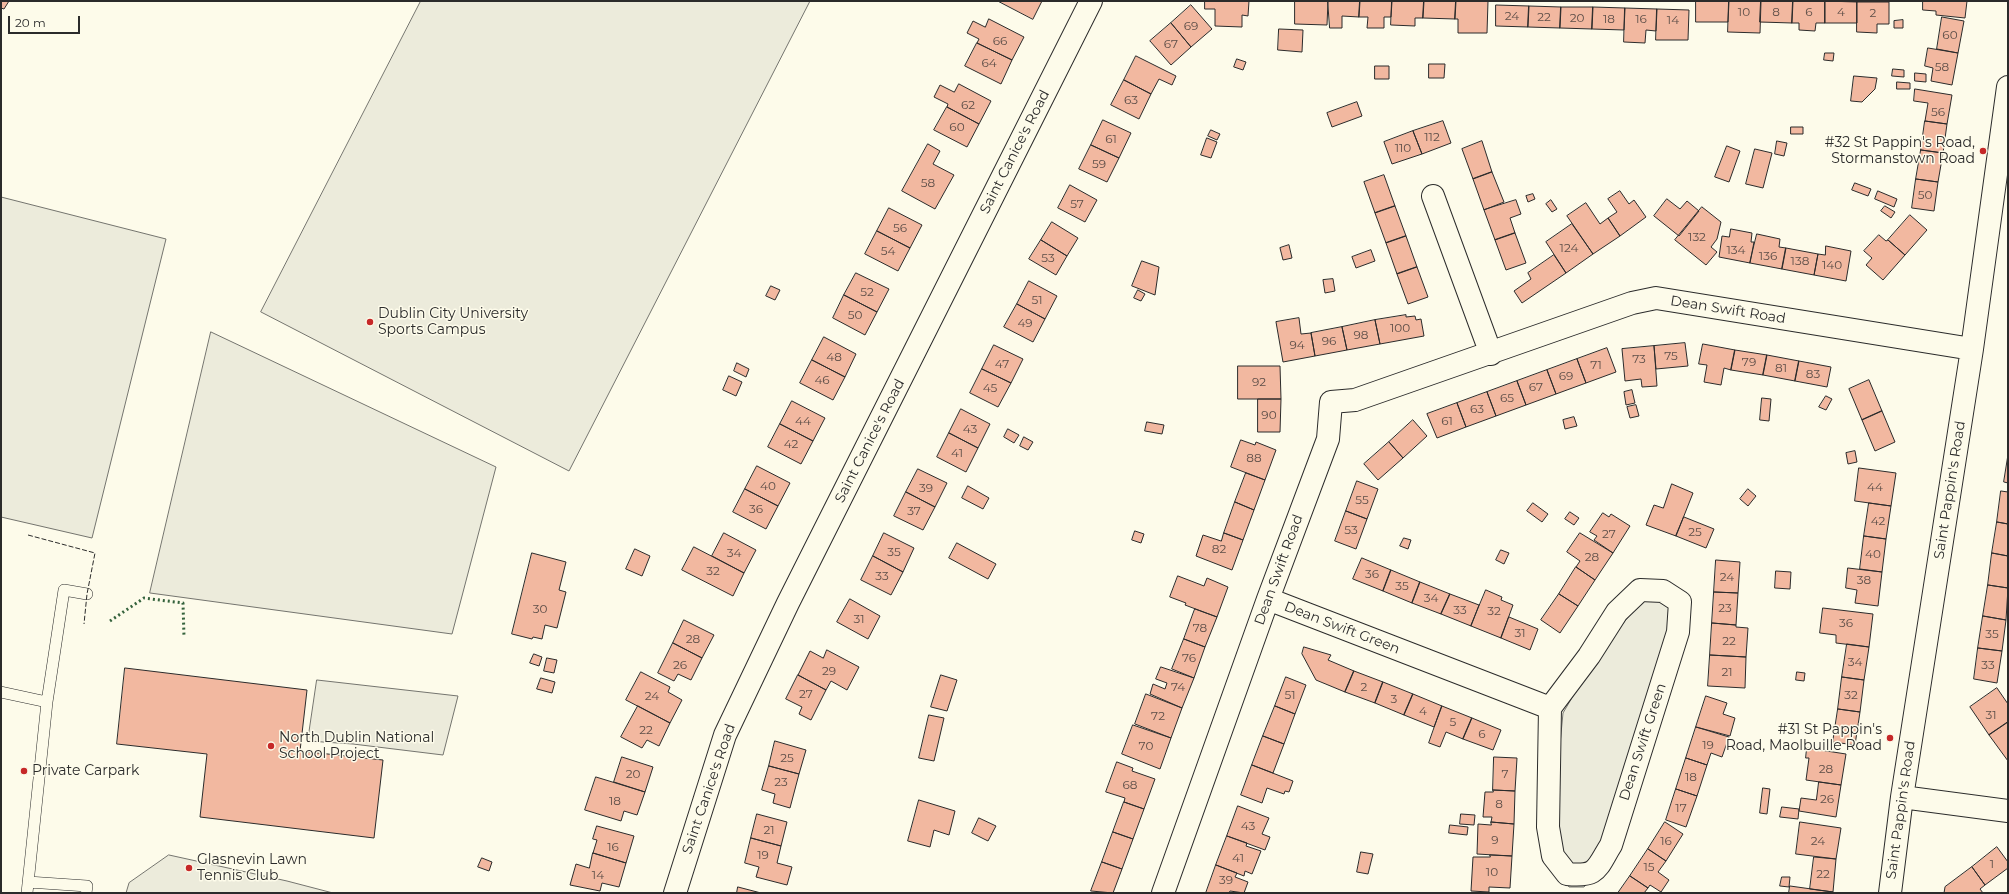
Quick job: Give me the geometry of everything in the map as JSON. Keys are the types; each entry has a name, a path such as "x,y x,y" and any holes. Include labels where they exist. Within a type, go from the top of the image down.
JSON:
{"street":[{"name":"Saint Canice's Road","path":"675,893 725,735 792,596 1091,1"},
{"name":"Saint Pappin's Road","path":"1890,893 1902,797 1972,349 2008,87"},
{"path":"1433,196 1490,354"},
{"name":"Dean Swift Road","path":"1163,893 1268,599 1328,438 1331,402 1355,400 1632,304 1656,298 1972,349"},
{"name":"Dean Swift Green","path":"1640,590 1663,591 1680,602 1678,632 1610,845 1595,871 1584,876 1567,874 1553,856 1548,827 1550,708 1589,656 1617,612 1640,590"},
{"name":"Dean Swift Green","path":"1268,599 1550,708"},
{"path":"1902,797 2008,811"}],"lane":[{"path":"27,893 47,702 64,590 87,594"},
{"path":"1,692 47,702"},
{"path":"28,882 87,886 86,893"}],"shaded area":[{"path":"421,1 810,1 569,471 261,312"},
{"path":"1,197 166,239 92,538 1,517"},
{"path":"211,332 496,467 452,634 150,593"},
{"path":"1647,594 1685,618 1597,873 1584,887 1569,887 1560,874 1552,827 1563,713 1594,660"},
{"path":"317,680 458,696 443,755 353,744 308,741"},
{"name":"Glasnevin Lawn Tennis Club","path":"169,855 287,881 333,893 126,893 129,883"}],"building":[{"path":"1,1 9,1 4,9 1,8"},
{"path":"998,1 1042,1 1033,19"},
{"path":"1205,1 1249,1 1248,16 1242,15 1242,27 1215,26 1215,9 1205,9"},
{"path":"1295,1 1328,1 1327,25 1295,24"},
{"path":"1328,1 1360,1 1359,17 1342,16 1342,28 1330,28"},
{"path":"1360,1 1392,1 1391,17 1384,17 1384,28 1367,28 1368,17 1359,17"},
{"path":"1392,1 1424,1 1423,18 1415,18 1415,26 1391,25"},
{"path":"1424,1 1456,1 1455,19 1423,18"},
{"path":"1456,1 1488,1 1487,33 1458,33 1458,19 1455,19"},
{"path":"1696,1 1729,1 1728,22 1696,22"},
{"path":"1729,1 1761,1 1760,33 1728,32"},
{"path":"1761,1 1793,1 1792,23 1760,22"},
{"path":"1793,1 1825,1 1825,23 1816,23 1815,31 1799,30 1799,23 1792,23"},
{"path":"1825,1 1857,2 1857,23 1825,23"},
{"path":"1923,1 1967,1 1965,18 1936,15 1936,11 1923,10"},
{"path":"1857,2 1889,2 1889,24 1877,24 1877,33 1857,32"},
{"path":"1191,5 1212,29 1191,47 1171,23"},
{"path":"1496,5 1529,6 1528,27 1496,26"},
{"path":"1529,6 1561,7 1560,28 1528,27"},
{"path":"1561,7 1593,7 1592,29 1560,28"},
{"path":"1593,7 1625,8 1624,30 1592,29"},
{"path":"1625,8 1657,9 1656,31 1646,30 1645,43 1624,42"},
{"path":"1657,9 1689,10 1688,40 1656,40"},
{"path":"1942,17 1964,21 1958,53 1937,49"},
{"path":"989,19 1024,37 1012,60 977,43 979,39 967,33 973,21 985,27"},
{"path":"1903,20 1903,28 1894,28 1894,21"},
{"path":"1171,23 1191,47 1171,65 1150,41"},
{"path":"1279,29 1303,30 1302,52 1278,50"},
{"path":"977,43 1012,60 1001,84 965,66"},
{"path":"1928,48 1958,53 1952,85 1931,81 1933,68 1925,66"},
{"path":"1825,53 1834,53 1833,61 1824,60"},
{"path":"1136,56 1176,76 1172,85 1159,79 1151,94 1124,80"},
{"path":"1237,59 1246,62 1243,70 1234,67"},
{"path":"1429,64 1445,64 1444,78 1429,78"},
{"path":"1375,66 1389,66 1389,79 1375,79"},
{"path":"1893,69 1904,70 1904,77 1892,76"},
{"path":"1915,73 1926,74 1926,82 1915,81"},
{"path":"1854,76 1877,78 1875,89 1862,102 1851,101"},
{"path":"1124,80 1151,94 1139,119 1111,105"},
{"path":"1897,82 1910,83 1910,89 1897,89"},
{"path":"959,84 991,101 979,124 947,107 948,104 934,97 940,85 954,92"},
{"path":"1915,89 1952,95 1947,124 1925,121 1928,103 1914,101"},
{"path":"1357,102 1362,116 1332,127 1327,113"},
{"path":"947,107 979,124 967,147 934,130"},
{"path":"1103,120 1131,133 1119,158 1091,145"},
{"path":"1443,121 1451,143 1422,154 1413,131"},
{"path":"1925,121 1947,124 1943,153 1921,150"},
{"path":"1791,127 1803,127 1803,134 1791,134"},
{"path":"1211,130 1220,134 1217,140 1208,136"},
{"path":"1413,131 1422,154 1392,164 1384,142"},
{"path":"1207,138 1217,142 1211,158 1201,155"},
{"path":"1482,141 1492,172 1473,179 1462,149"},
{"path":"1777,141 1787,143 1784,156 1775,154"},
{"path":"928,144 940,151 933,164 954,175 935,209 902,191"},
{"path":"1091,145 1119,158 1107,182 1079,169"},
{"path":"1727,146 1740,151 1729,182 1715,177"},
{"path":"1755,149 1772,153 1763,188 1746,184"},
{"path":"1921,150 1943,153 1938,182 1916,179"},
{"path":"1492,172 1504,202 1484,210 1473,179"},
{"path":"1384,175 1395,206 1375,213 1364,182"},
{"path":"1916,179 1938,182 1934,211 1912,208"},
{"path":"1855,183 1871,189 1868,196 1852,190"},
{"path":"1070,185 1097,200 1085,222 1058,208"},
{"path":"1620,191 1629,204 1634,200 1646,217 1620,236 1608,218 1617,212 1608,199"},
{"path":"1878,191 1897,199 1894,207 1875,199"},
{"path":"1533,194 1535,199 1528,202 1526,196"},
{"path":"1667,199 1680,209 1687,201 1699,211 1679,236 1654,216"},
{"path":"1516,200 1521,214 1510,218 1515,233 1495,240 1484,210"},
{"path":"1551,200 1557,209 1552,212 1546,204"},
{"path":"1586,203 1600,224 1608,218 1620,236 1593,254 1567,216"},
{"path":"1395,206 1406,236 1386,243 1375,213"},
{"path":"1885,206 1895,212 1891,218 1881,211"},
{"path":"1702,207 1721,222 1717,239 1711,247 1717,252 1706,265 1675,240"},
{"path":"889,208 922,225 910,248 877,231"},
{"path":"1910,215 1927,230 1905,255 1888,240"},
{"path":"1052,222 1078,238 1067,256 1041,240"},
{"path":"1572,224 1593,254 1566,273 1546,242"},
{"path":"1731,229 1752,233 1751,242 1754,242 1750,263 1719,257 1722,236 1729,237"},
{"path":"877,231 910,248 898,271 865,254"},
{"path":"1515,233 1526,263 1506,270 1495,240"},
{"path":"1757,234 1780,239 1779,247 1786,248 1782,269 1750,263"},
{"path":"1879,235 1886,241 1888,240 1905,255 1883,280 1866,265 1872,258 1864,251"},
{"path":"1406,236 1417,267 1397,274 1386,243"},
{"path":"1041,240 1067,256 1056,275 1029,259"},
{"path":"1289,245 1292,258 1283,260 1280,248"},
{"path":"1826,246 1851,251 1846,281 1814,275 1818,254 1825,255"},
{"path":"1786,248 1818,254 1814,275 1782,269"},
{"path":"1371,250 1375,261 1356,268 1352,257"},
{"path":"1554,255 1566,273 1522,303 1514,291 1531,279 1528,273"},
{"path":"1142,261 1159,267 1155,295 1132,286"},
{"path":"1417,267 1428,297 1408,304 1397,274"},
{"path":"856,273 889,289 877,312 844,295"},
{"path":"1333,279 1335,291 1325,293 1323,280"},
{"path":"1029,281 1057,296 1045,319 1017,304"},
{"path":"771,286 780,290 775,300 766,296"},
{"path":"1138,290 1145,294 1141,301 1134,298"},
{"path":"844,295 877,312 865,335 833,318"},
{"path":"1017,304 1045,319 1033,342 1004,327"},
{"path":"1406,315 1406,317 1415,316 1416,320 1421,319 1424,336 1380,344 1375,320"},
{"path":"1299,318 1301,334 1311,333 1315,356 1283,362 1276,322"},
{"path":"1375,320 1380,344 1347,350 1342,327"},
{"path":"1342,327 1347,350 1315,356 1311,333"},
{"path":"824,337 856,354 845,377 812,360"},
{"path":"1685,343 1688,366 1656,369 1654,346"},
{"path":"1703,344 1735,350 1731,370 1724,368 1721,385 1704,382 1707,365 1699,364"},
{"path":"994,345 1023,359 1011,383 982,369"},
{"path":"1654,346 1657,386 1642,387 1641,379 1625,381 1622,349"},
{"path":"1607,348 1616,372 1586,383 1577,359"},
{"path":"1735,350 1767,355 1763,375 1731,370"},
{"path":"1767,355 1799,361 1795,381 1763,375"},
{"path":"1577,359 1586,383 1556,394 1547,370"},
{"path":"812,360 845,377 833,400 800,383"},
{"path":"1799,361 1831,367 1827,387 1795,381"},
{"path":"737,363 749,369 746,377 734,371"},
{"path":"1238,366 1280,366 1281,399 1238,399"},
{"path":"982,369 1011,383 998,407 970,393"},
{"path":"1547,370 1556,394 1526,405 1517,381"},
{"path":"729,376 742,382 736,396 723,390"},
{"path":"1869,380 1882,411 1862,420 1849,389"},
{"path":"1517,381 1526,405 1496,416 1487,392"},
{"path":"1632,390 1635,403 1626,405 1624,392"},
{"path":"1487,392 1496,416 1466,427 1457,403"},
{"path":"1826,396 1832,399 1826,410 1819,407"},
{"path":"1762,398 1771,399 1769,421 1760,420"},
{"path":"1258,399 1281,399 1280,432 1258,432"},
{"path":"792,401 825,418 813,441 780,424"},
{"path":"1457,403 1466,427 1437,438 1427,414"},
{"path":"1636,405 1639,416 1630,418 1627,407"},
{"path":"961,409 990,424 978,448 949,433"},
{"path":"1882,411 1895,442 1875,451 1862,420"},
{"path":"1574,417 1577,426 1565,429 1563,420"},
{"path":"1413,420 1427,436 1403,458 1389,442"},
{"path":"1147,422 1164,425 1162,434 1145,431"},
{"path":"780,424 813,441 801,464 768,447"},
{"path":"1008,429 1019,435 1014,443 1004,437"},
{"path":"949,433 978,448 966,472 937,457"},
{"path":"1024,437 1033,442 1028,450 1020,446"},
{"path":"1241,440 1255,445 1256,442 1276,450 1265,480 1231,467"},
{"path":"1389,442 1403,458 1378,480 1364,464"},
{"path":"1855,451 1857,462 1848,464 1846,453"},
{"path":"2008,455 2008,483 2004,482"},
{"path":"757,466 790,483 778,506 745,489"},
{"path":"1859,468 1896,473 1891,506 1855,501"},
{"path":"918,469 947,483 935,507 906,492"},
{"path":"1246,473 1265,480 1254,510 1235,502"},
{"path":"1357,481 1378,489 1367,519 1346,511"},
{"path":"1672,484 1693,493 1676,536 1646,525 1654,505 1663,508"},
{"path":"968,486 989,498 983,509 962,498"},
{"path":"745,489 778,506 766,529 733,512"},
{"path":"1748,489 1756,496 1748,506 1740,499"},
{"path":"2001,491 2008,492 2008,524 1997,522"},
{"path":"906,492 935,507 923,530 894,516"},
{"path":"1235,502 1254,510 1243,540 1224,533"},
{"path":"1533,503 1548,514 1542,522 1527,511"},
{"path":"1869,503 1891,506 1886,539 1864,536"},
{"path":"1346,511 1367,519 1356,549 1335,541"},
{"path":"1570,512 1579,518 1574,525 1565,519"},
{"path":"1603,513 1609,517 1611,514 1630,526 1613,553 1594,540 1597,536 1590,532"},
{"path":"1684,517 1714,529 1706,548 1676,536"},
{"path":"1997,522 2008,524 2008,556 1992,553"},
{"path":"1135,531 1144,534 1141,543 1132,540"},
{"path":"724,533 756,550 744,573 712,556"},
{"path":"884,533 914,548 903,572 873,556"},
{"path":"1224,533 1243,540 1232,570 1196,556 1203,535 1221,541"},
{"path":"1580,533 1613,553 1595,580 1576,567 1580,561 1567,552"},
{"path":"1864,536 1886,539 1882,572 1860,569"},
{"path":"1404,538 1411,540 1408,549 1400,546"},
{"path":"957,543 996,564 988,579 949,558"},
{"path":"694,547 744,573 733,596 682,570"},
{"path":"635,549 650,556 642,576 626,569"},
{"path":"1501,550 1509,553 1504,564 1496,560"},
{"path":"532,553 566,562 559,590 566,592 557,628 545,625 542,639 533,637 532,639 512,634"},
{"path":"1992,553 2008,556 2008,588 1988,585"},
{"path":"873,556 903,572 891,595 861,580"},
{"path":"1362,558 1391,570 1383,591 1353,579"},
{"path":"1716,560 1740,562 1738,593 1714,592"},
{"path":"1576,567 1595,580 1578,606 1559,594"},
{"path":"1848,568 1882,572 1878,606 1855,603 1857,590 1846,588"},
{"path":"1391,570 1420,582 1412,603 1383,591"},
{"path":"1776,571 1791,572 1790,589 1775,588"},
{"path":"1178,576 1204,586 1207,578 1228,587 1217,617 1185,605 1186,603 1170,597"},
{"path":"1420,582 1450,594 1441,614 1412,603"},
{"path":"1988,585 2008,588 2006,620 1983,616"},
{"path":"1486,590 1502,597 1501,600 1513,605 1501,638 1471,626"},
{"path":"1714,592 1738,593 1736,625 1712,623"},
{"path":"1450,594 1479,605 1471,626 1441,614"},
{"path":"1559,594 1578,606 1560,633 1541,620"},
{"path":"850,599 880,616 868,639 837,622"},
{"path":"1823,608 1873,614 1869,647 1836,643 1836,635 1820,633"},
{"path":"1195,609 1217,617 1205,647 1184,639"},
{"path":"1983,616 2006,620 2002,651 1978,648"},
{"path":"1509,617 1538,629 1530,650 1501,638"},
{"path":"684,620 714,635 702,658 673,643"},
{"path":"1712,623 1736,625 1736,627 1748,628 1746,657 1710,655"},
{"path":"1184,639 1205,647 1194,678 1172,669"},
{"path":"673,643 702,658 691,680 678,674 674,681 658,673"},
{"path":"1847,644 1869,647 1864,680 1842,677"},
{"path":"1304,647 1331,655 1328,660 1354,671 1345,692 1316,680 1302,654"},
{"path":"1978,648 2002,651 1997,683 1974,679"},
{"path":"827,650 859,667 847,690 831,681 826,690 798,675 810,651 823,658"},
{"path":"534,654 542,657 539,666 530,663"},
{"path":"1710,655 1746,657 1745,688 1708,686"},
{"path":"547,658 557,660 554,673 544,671"},
{"path":"1161,667 1194,678 1182,708 1150,694 1153,684 1165,689 1167,683 1156,679"},
{"name":"North Dublin National School Project","path":"125,668 307,690 300,751 383,760 374,838 200,817 207,754 117,744"},
{"path":"1354,671 1383,682 1375,703 1345,692"},
{"path":"641,672 670,687 668,692 682,700 670,723 626,700"},
{"path":"1797,672 1805,673 1804,681 1796,680"},
{"path":"798,675 826,690 811,720 799,714 802,707 786,699"},
{"path":"941,675 957,680 947,711 931,707"},
{"path":"1286,677 1306,685 1295,714 1275,706"},
{"path":"1842,677 1864,680 1860,712 1838,709"},
{"path":"541,678 555,682 552,693 537,689"},
{"path":"1383,682 1413,694 1404,715 1375,703"},
{"path":"1997,688 2008,704 2008,722 1989,735 1970,707"},
{"path":"1146,694 1182,708 1171,738 1135,724"},
{"path":"1413,694 1442,706 1434,727 1404,715"},
{"path":"1706,696 1727,703 1723,714 1735,718 1730,736 1696,727"},
{"path":"638,706 670,723 659,746 647,740 642,748 621,737"},
{"path":"1275,706 1295,714 1284,744 1263,736"},
{"path":"1442,706 1472,718 1463,739 1446,732 1440,747 1429,743"},
{"path":"1838,709 1860,712 1855,745 1833,742"},
{"path":"929,715 944,718 934,761 919,758"},
{"path":"1472,718 1501,730 1493,750 1463,739"},
{"path":"2008,722 2008,761 1989,735"},
{"path":"1133,725 1171,738 1160,769 1122,754"},
{"path":"1696,727 1729,737 1722,757 1711,753 1707,765 1686,758"},
{"path":"1263,736 1284,744 1273,773 1252,765"},
{"path":"775,741 806,750 799,774 769,766"},
{"path":"1807,748 1846,754 1841,785 1806,780 1809,758 1806,758"},
{"path":"622,757 653,767 645,792 614,782"},
{"path":"1494,757 1517,758 1515,791 1493,790"},
{"path":"1686,758 1707,765 1697,796 1676,789"},
{"path":"1117,762 1133,768 1132,771 1155,779 1144,809 1124,802 1125,798 1106,792"},
{"path":"1252,765 1293,781 1289,792 1285,791 1284,794 1267,788 1262,803 1241,795"},
{"path":"769,766 799,774 790,808 773,803 775,794 762,790"},
{"path":"596,777 645,792 637,815 624,811 621,821 585,810"},
{"path":"1819,782 1841,785 1836,817 1799,811 1801,798 1816,800"},
{"path":"1763,788 1770,789 1767,814 1760,813"},
{"path":"1676,789 1697,796 1686,827 1666,820"},
{"path":"1493,790 1515,791 1514,824 1491,822 1492,817 1483,817 1485,792 1493,792"},
{"path":"919,800 955,811 949,835 934,830 930,847 908,841"},
{"path":"1124,802 1144,809 1133,839 1113,832"},
{"path":"1238,806 1269,818 1262,834 1270,837 1265,850 1227,836"},
{"path":"1782,807 1799,809 1798,819 1780,817"},
{"path":"757,814 787,822 781,846 751,838"},
{"path":"1461,814 1475,815 1474,825 1460,824"},
{"path":"979,818 996,826 988,841 972,833"},
{"path":"1491,822 1514,824 1512,856 1477,854 1478,824 1491,825"},
{"path":"1665,822 1683,834 1666,861 1648,849"},
{"path":"1800,822 1841,828 1836,859 1796,854"},
{"path":"1450,825 1468,827 1467,835 1449,833"},
{"path":"597,826 634,836 626,863 593,853 597,840 593,839"},
{"path":"1113,832 1133,839 1122,869 1102,862"},
{"path":"1227,836 1247,843 1246,846 1261,851 1252,874 1245,871 1244,876 1216,865"},
{"path":"751,838 781,846 777,863 792,867 787,885 756,877 759,867 745,863"},
{"path":"1997,847 2008,862 2008,868 1985,885 1972,867"},
{"path":"1648,849 1666,861 1658,872 1669,880 1661,892 1650,885 1648,888 1630,876"},
{"path":"1361,852 1373,854 1368,874 1357,872"},
{"path":"593,853 626,863 619,887 602,883 600,891 570,885 576,864 589,868"},
{"path":"1490,855 1512,856 1510,888 1489,887 1489,892 1471,891 1473,857 1490,857"},
{"path":"1814,857 1836,859 1833,892 1810,889"},
{"path":"482,858 492,862 489,871 478,867"},
{"path":"1102,862 1122,869 1113,893 1091,891"},
{"path":"1216,865 1237,873 1235,877 1248,882 1244,893 1230,891 1229,893 1206,893"},
{"path":"1972,867 1985,885 1980,889 1983,893 1944,893 1945,887"},
{"path":"1630,876 1648,888 1644,893 1618,893"},
{"path":"1782,877 1790,877 1789,887 1780,886"},
{"path":"1790,886 1833,892 1789,893"},
{"path":"738,887 761,893 737,893"}],"hedge":[{"path":"110,621 144,598 183,603 184,637"}],"fence":[{"path":"28,535 95,553 87,594 84,624"}],"place":[{"name":"#32 St Pappin's Road, Stormanstown Road","path":"1983,151"},
{"name":"Dublin City University Sports Campus","path":"370,322"},
{"name":"#31 St Pappin's Road, Maolbuille Road","path":"1890,738"},
{"name":"North Dublin National School Project","path":"271,746"},
{"name":"Private Carpark","path":"24,771"},
{"name":"Glasnevin Lawn Tennis Club","path":"189,868"}]}
